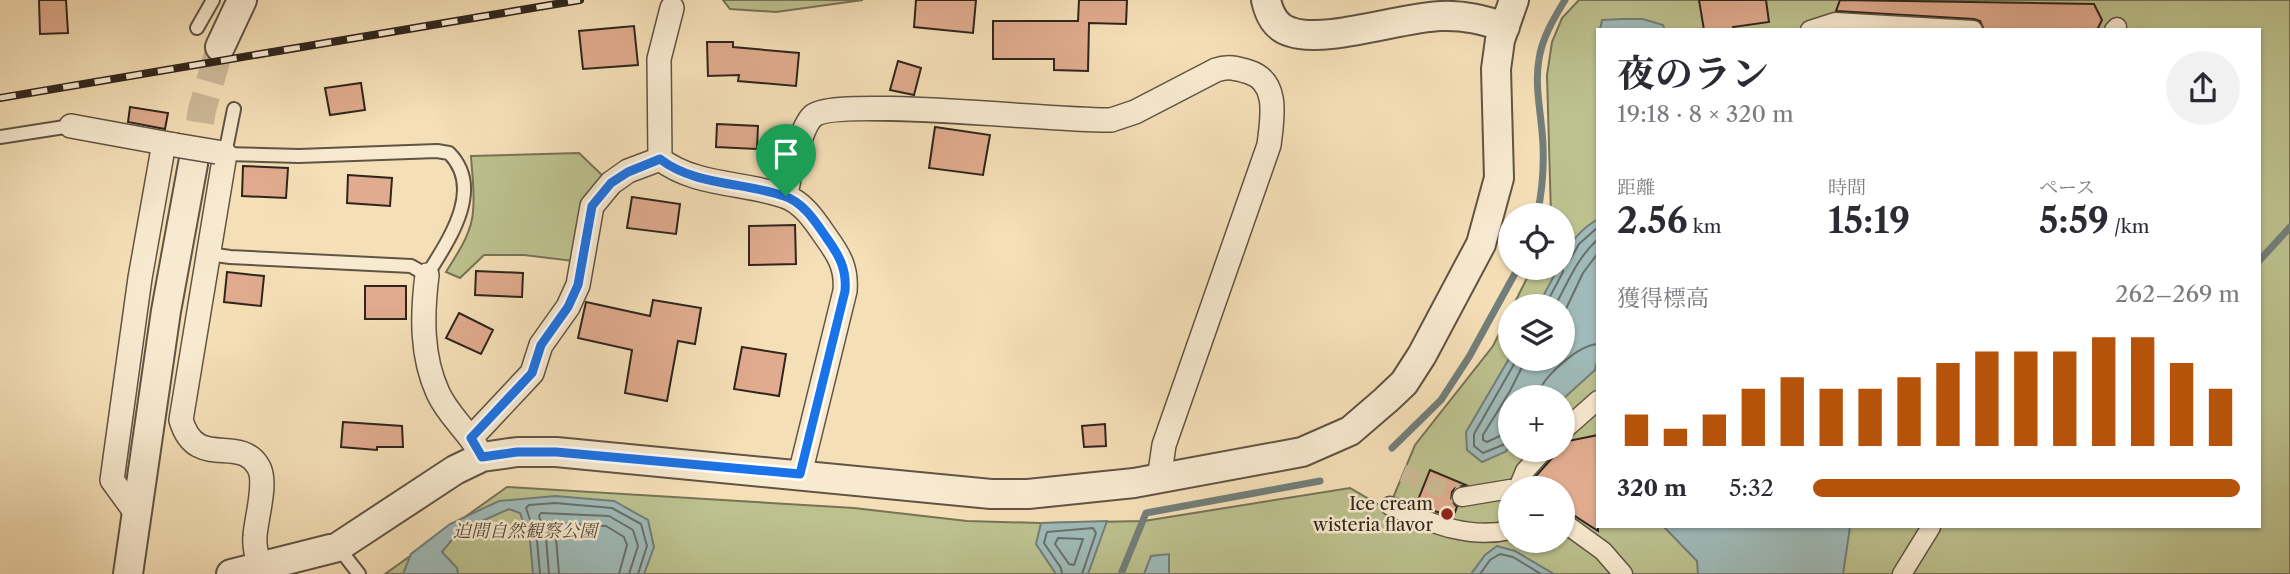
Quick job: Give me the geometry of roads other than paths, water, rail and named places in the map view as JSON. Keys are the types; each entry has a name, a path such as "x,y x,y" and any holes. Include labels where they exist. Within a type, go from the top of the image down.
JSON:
{"street":[{"path":"220,47 242,0"},
{"path":"427,275 423,309 424,334 431,374 438,394 477,448 556,452 991,494 1028,494 1159,479 1302,452 1350,431 1404,383 1422,355 1481,243 1499,178 1496,69 1504,9 1473,16 1440,16 1321,35 1291,33 1275,23 1266,0"},
{"path":"660,159 659,59 674,4"},
{"path":"1819,28 1835,22 1938,28"},
{"path":"786,196 788,179 806,125 812,117 828,110 879,108 1111,120 1135,112 1216,70 1236,68 1258,75 1269,88 1273,107 1269,145 1164,445 1159,479"},
{"path":"71,126 195,152"},
{"path":"195,152 209,254 181,420 191,441 201,448 242,453 260,469 262,482 254,539 260,568"},
{"path":"128,574 166,311 195,152"},
{"path":"660,159 679,172 786,196 813,217 840,256 846,279 800,474"},
{"path":"231,574 338,547 455,470 477,448 532,373 541,345 568,307 578,285 592,206 611,183 628,172 660,159"},
{"path":"1575,420 1596,402"},
{"path":"1522,476 1533,462"},
{"path":"1462,497 1498,491"},
{"path":"1390,506 1450,530 1498,532"},
{"path":"1902,574 1930,528"},
{"path":"1575,531 1603,551 1623,574"}],"lane":[{"path":"197,28 213,0"},
{"path":"195,152 234,109"},
{"path":"0,138 71,126"},
{"path":"195,152 299,156 437,150 449,153 462,170 464,203 427,275 411,266 209,254"},
{"path":"338,547 359,574"}],"water":[{"path":"1643,19 1663,25 1664,28 1600,28 1602,20"},
{"path":"1596,220 1595,370 1575,388 1575,385 1498,385 1498,455 1482,462 1467,450 1466,432 1502,371 1575,371 1575,294 1544,294 1552,280 1575,280 1575,239"},
{"path":"555,496 614,501 648,520 654,547 644,574 533,574 530,541 520,513 509,509 459,531 442,552 457,568 458,574 403,574 411,554 450,524 499,501"},
{"path":"1107,521 1088,574 1056,574 1036,544 1041,523"},
{"path":"1665,528 1850,528 1843,574 1698,574 1697,561"},
{"path":"1497,546 1498,553 1518,553 1554,574 1471,574 1485,555"},
{"path":"1169,554 1169,574 1144,574 1151,556"}],"waterway":[{"path":"1539,203 1543,163 1538,91 1539,59 1546,36 1565,0"},
{"path":"2261,259 2290,227"},
{"path":"1392,448 1441,400 1469,357 1511,280"},
{"path":"1121,574 1146,513 1320,481"}],"tunnel":[{"path":"193,164 202,110 220,47"},
{"path":"1403,473 1462,497"}],"railway":[{"path":"0,98 580,0"}],"place":[{"name":"Ice cream wisteria flavor","path":"1447,514"}],"park label":[{"name":"迫間自然観察公園","path":"525,531"}]}
